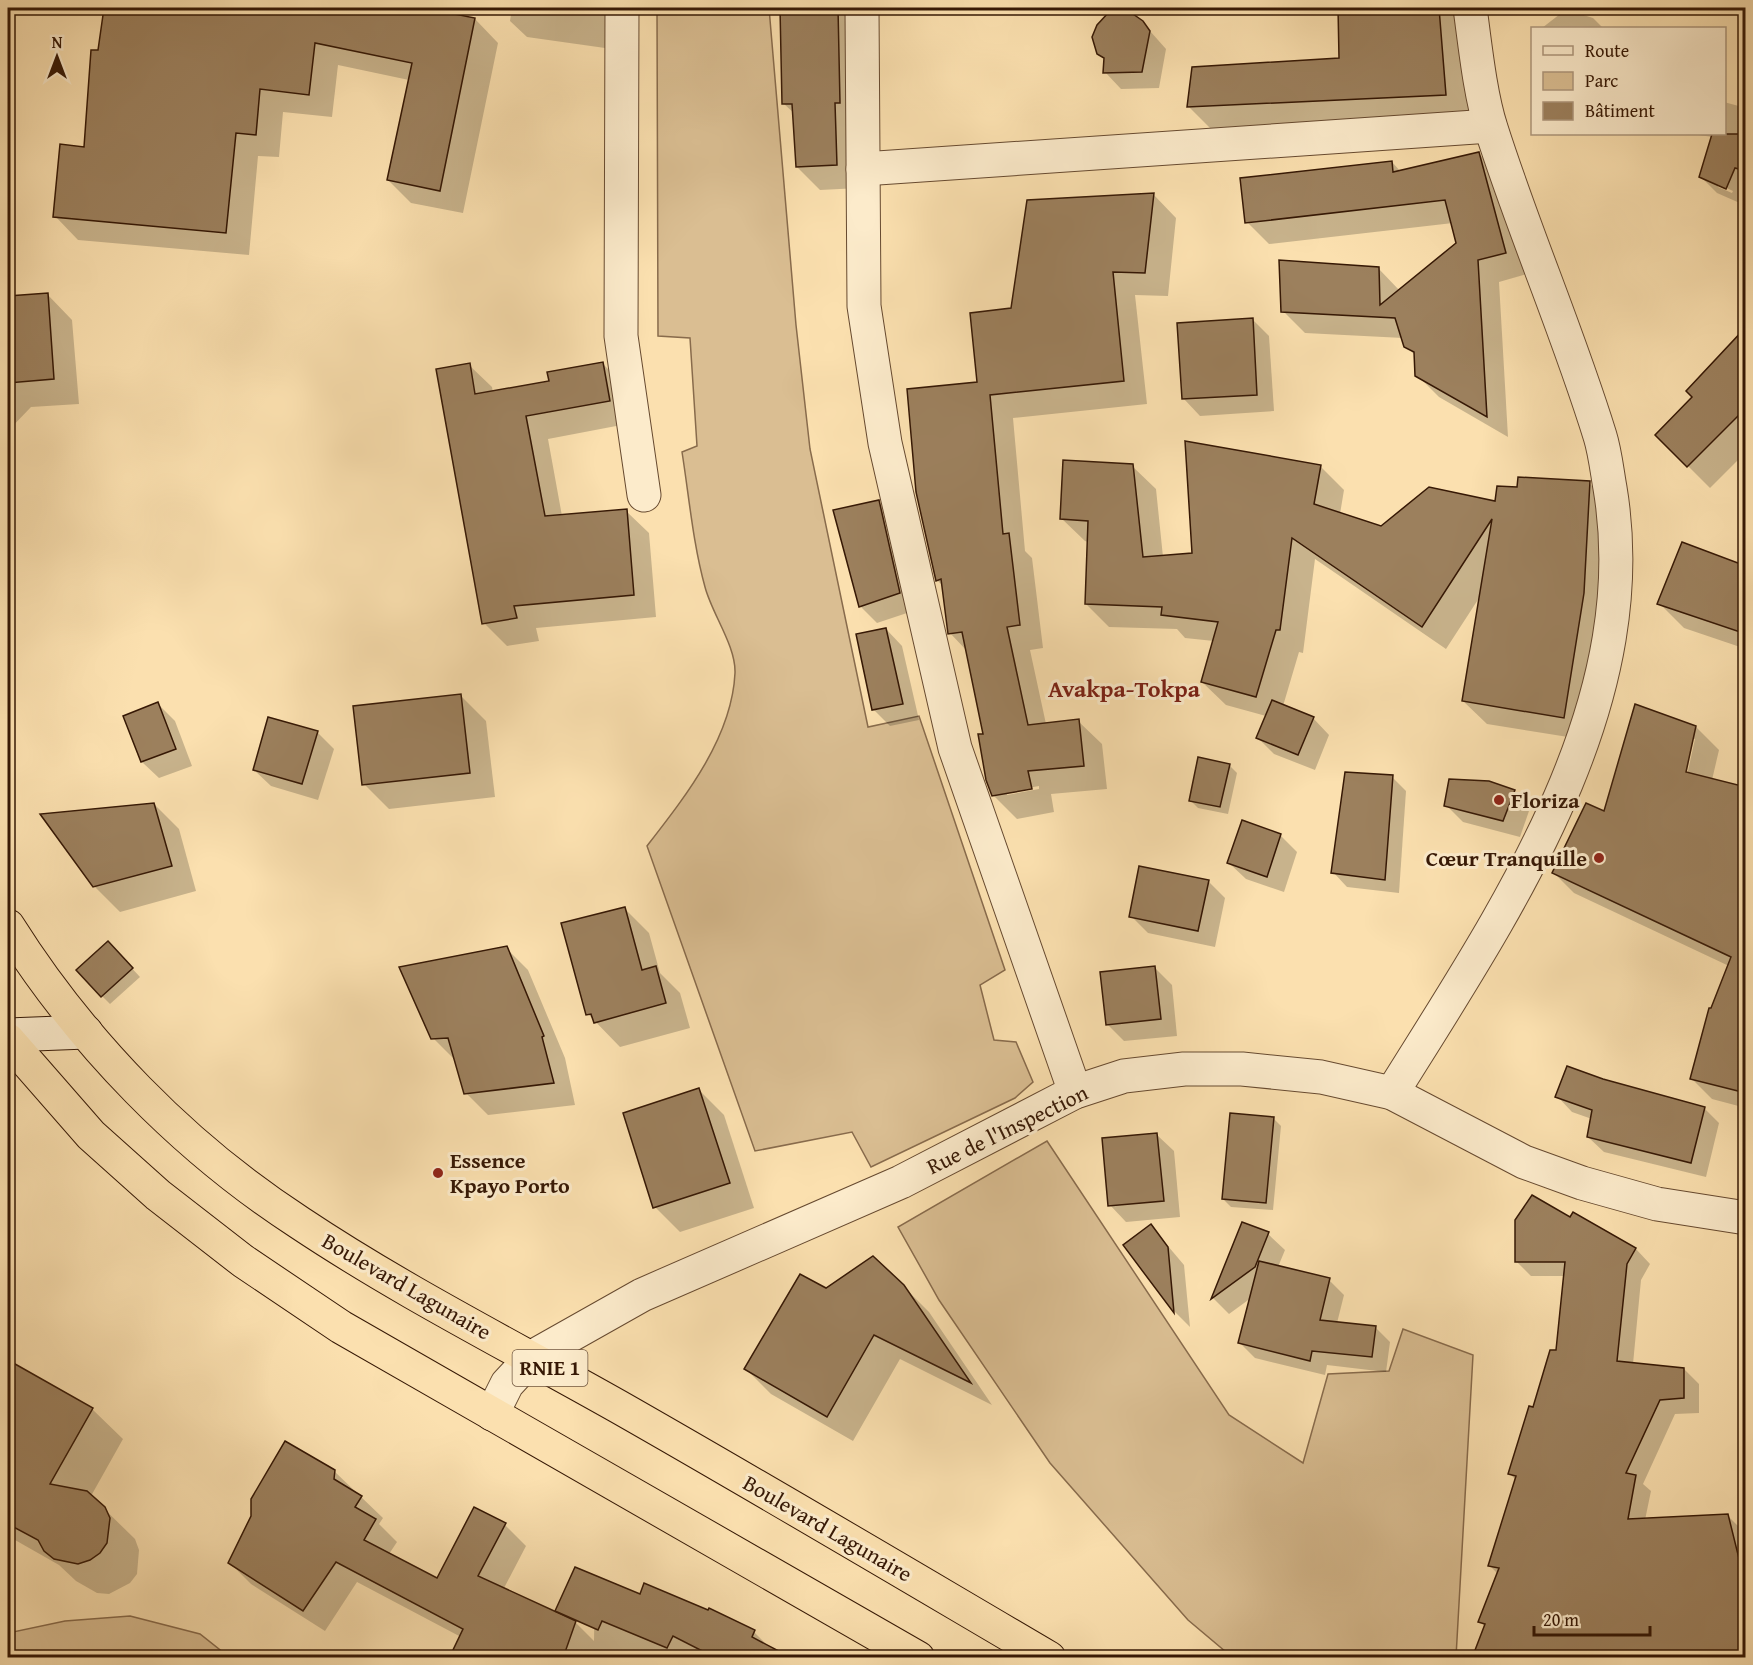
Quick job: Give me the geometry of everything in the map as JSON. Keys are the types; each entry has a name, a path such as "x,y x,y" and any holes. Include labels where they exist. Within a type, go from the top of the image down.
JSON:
{"highway":[{"name":"RNIE 1","path":"9,930 30,963 86,1032"},
{"name":"Boulevard Lagunaire","path":"86,1032 170,1121 239,1180 299,1223 379,1272 532,1358 1049,1658"},
{"path":"8,1040 91,1135 158,1196 243,1261 341,1327 918,1658"}],"street":[{"path":"622,8 621,336 644,495"},
{"path":"862,8 864,306 885,443 955,748 1075,1092"},
{"path":"1392,1093 1520,881 1579,753 1606,658 1614,601 1617,552 1613,506 1601,439 1490,126 1470,8"},
{"path":"863,169 1490,126"},
{"path":"8,1035 86,1032"},
{"name":"Rue de l'Inspection","path":"492,1414 507,1384 532,1358 642,1295 901,1182 1075,1092 1124,1076 1184,1069 1242,1069 1321,1077 1392,1093 1524,1162 1582,1183 1658,1204 1746,1218"}],"green space":[{"path":"657,8 769,8 796,325 810,449 868,727 919,716 1005,970 980,985 994,1040 1016,1042 1033,1082 1015,1098 871,1167 852,1132 755,1151 647,846 691,787 716,743 732,697 735,673 732,652 708,597 701,571 682,452 697,446 690,338 658,336"},
{"path":"1047,1141 1229,1415 1303,1463 1328,1374 1389,1371 1403,1329 1473,1355 1456,1657 1232,1657 1188,1620 1050,1463 939,1300 898,1227"},
{"path":"130,1616 200,1634 229,1657 8,1657 8,1633 65,1621"}],"building":[{"path":"104,8 424,8 475,18 440,191 387,180 412,63 315,43 309,95 260,89 256,135 236,133 226,233 53,217 60,144 84,147 91,50 98,50"},
{"path":"780,8 838,8 840,103 835,103 837,165 796,167 792,104 782,104"},
{"path":"1338,8 1439,8 1446,95 1187,107 1192,67 1339,58"},
{"path":"1109,12 1130,12 1143,21 1150,31 1142,72 1103,73 1104,58 1097,54 1092,37 1097,25"},
{"path":"1746,134 1746,171 1735,168 1726,189 1699,177 1712,135"},
{"path":"1479,152 1506,253 1478,260 1487,417 1415,376 1414,352 1404,347 1395,318 1281,312 1279,260 1379,267 1380,305 1456,243 1445,200 1245,223 1240,178 1392,161 1393,172"},
{"path":"1154,193 1145,273 1113,272 1124,381 990,395 1003,534 1009,533 1020,625 1007,627 1028,725 1079,719 1084,766 1028,771 1032,789 992,796 986,780 978,734 983,734 962,632 948,634 941,579 936,581 916,492 907,389 977,382 970,313 1011,308 1027,200"},
{"path":"48,293 54,379 8,383 8,296"},
{"path":"1253,318 1257,395 1182,399 1177,323"},
{"path":"1746,327 1746,408 1687,467 1655,435 1692,397 1686,391"},
{"path":"603,362 610,401 526,416 545,516 627,509 634,595 514,606 517,618 482,624 436,369 470,363 475,394 549,381 547,372"},
{"path":"1185,441 1321,465 1314,504 1381,526 1429,487 1495,501 1497,486 1517,487 1518,477 1590,481 1584,593 1564,718 1462,701 1492,519 1422,627 1292,538 1280,630 1276,630 1256,697 1201,682 1218,622 1161,615 1162,607 1085,604 1088,521 1060,519 1063,460 1133,464 1143,557 1192,553"},
{"path":"879,500 900,593 859,607 833,510"},
{"path":"1682,542 1746,566 1746,634 1657,604"},
{"path":"886,628 903,704 872,710 856,634"},
{"path":"461,694 470,773 362,785 353,706"},
{"path":"1272,700 1314,717 1298,755 1256,738"},
{"path":"158,702 176,749 141,762 123,716"},
{"path":"1635,704 1696,726 1686,772 1746,787 1746,1093 1690,1079 1709,1008 1711,1008 1731,957 1552,873 1586,803 1604,811"},
{"path":"268,717 318,731 302,784 253,770"},
{"path":"1198,757 1230,764 1220,807 1189,801"},
{"path":"1345,772 1393,775 1385,880 1331,873"},
{"path":"1449,779 1489,781 1515,790 1503,821 1444,806"},
{"path":"154,803 172,866 93,887 40,814"},
{"path":"1242,820 1281,834 1267,877 1227,863"},
{"path":"1139,866 1209,880 1198,931 1129,917"},
{"path":"625,907 642,970 656,966 666,1003 594,1023 591,1014 586,1015 561,923"},
{"path":"108,941 133,968 101,997 76,970"},
{"path":"507,946 544,1036 542,1037 554,1083 464,1094 448,1038 431,1039 399,967"},
{"path":"1155,966 1161,1019 1106,1025 1100,972"},
{"path":"1567,1066 1603,1079 1705,1107 1691,1163 1587,1137 1592,1110 1555,1097"},
{"path":"699,1088 730,1183 653,1208 623,1113"},
{"path":"1230,1113 1274,1117 1266,1203 1222,1199"},
{"path":"1157,1133 1164,1201 1108,1206 1102,1138"},
{"path":"1532,1195 1570,1217 1573,1212 1636,1248 1627,1264 1617,1361 1684,1368 1684,1398 1660,1400 1626,1473 1636,1475 1628,1519 1728,1514 1746,1587 1746,1658 1472,1658 1485,1624 1478,1622 1499,1568 1488,1566 1516,1476 1508,1474 1529,1406 1533,1407 1550,1350 1556,1350 1565,1262 1515,1262 1515,1220"},
{"path":"1242,1222 1269,1232 1255,1267 1211,1299"},
{"path":"1151,1224 1168,1247 1174,1313 1123,1245"},
{"path":"873,1256 904,1285 971,1383 874,1335 827,1417 744,1369 800,1274 826,1288"},
{"path":"1259,1261 1330,1278 1320,1320 1376,1326 1372,1357 1312,1351 1310,1361 1238,1343"},
{"path":"8,1360 93,1408 50,1484 87,1491 105,1507 110,1518 107,1543 100,1553 90,1560 78,1564 54,1559 44,1551 38,1540 8,1524"},
{"path":"285,1441 335,1470 334,1479 362,1496 355,1507 376,1519 364,1540 437,1578 474,1507 506,1523 478,1576 576,1621 563,1658 470,1658 453,1650 463,1629 336,1562 303,1611 228,1563 251,1516 251,1499"},
{"path":"575,1567 640,1594 644,1583 708,1610 709,1608 755,1630 752,1637 792,1658 716,1658 673,1636 667,1648 602,1621 598,1630 555,1611"}],"place":[{"name":"Floriza","path":"1499,800"},
{"name":"Cœur Tranquille","path":"1599,858"},
{"name":"Essence Kpayo Porto","path":"438,1173"}],"district":[{"name":"Avakpa-Tokpa","path":"1124,689"}]}
